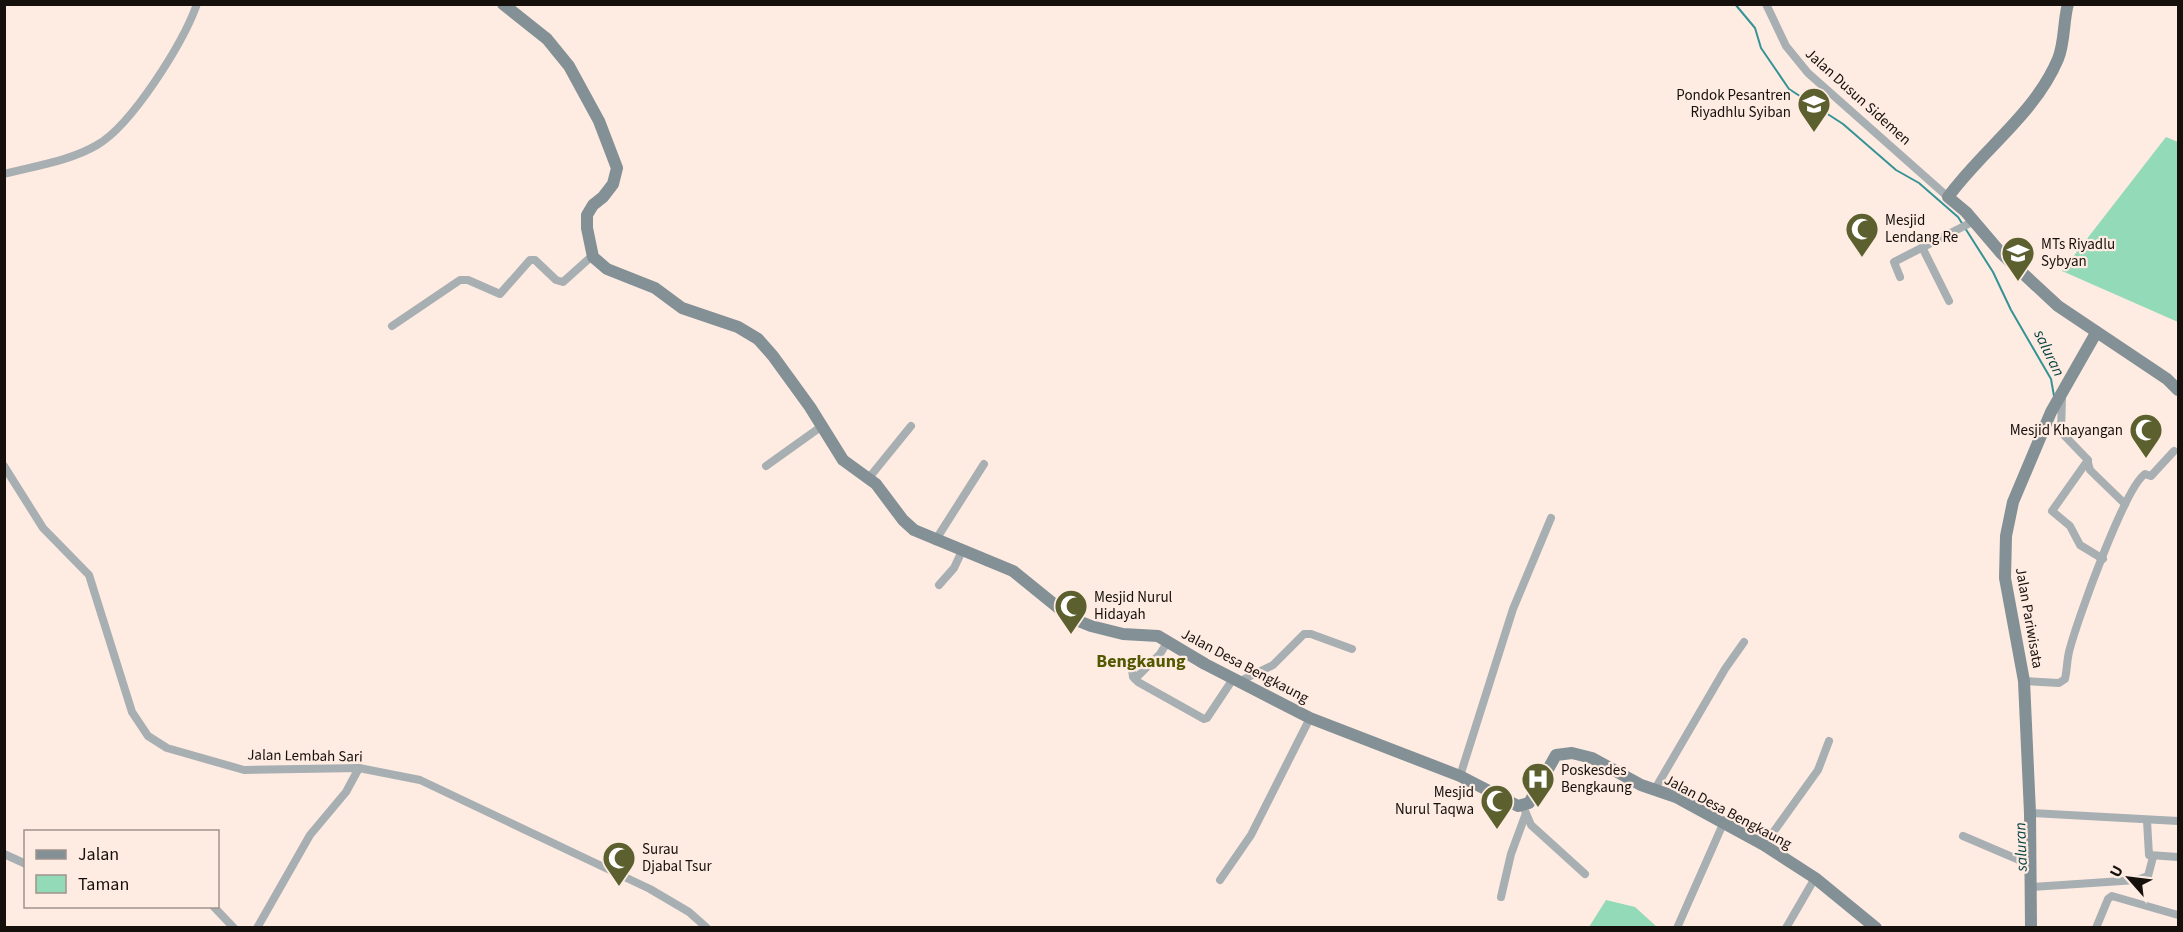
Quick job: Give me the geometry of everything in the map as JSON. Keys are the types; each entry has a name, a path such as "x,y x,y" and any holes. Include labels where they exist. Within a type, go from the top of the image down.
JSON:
{"street":[{"path":"4,174 81,152 107,138 162,72 184,36 197,4"},
{"path":"392,326 460,280 470,280 500,294 530,260 537,262 562,282 568,280 592,256 587,215 593,205 613,184 617,168 599,121 569,66 547,39 503,4"},
{"name":"Jalan Dusun Sidemen","path":"1766,4 1786,46 1808,73 1948,196"},
{"path":"2066,11 2059,54 2042,86 2021,115 1948,196 1969,224 2058,306 2167,379 2178,390"},
{"path":"1900,277 1894,262 1969,224"},
{"path":"1922,247 1949,301"},
{"name":"Jalan Desa Bengkaung","path":"592,256 607,269 655,288 676,304 738,327 758,339 773,356 843,460 879,487 909,526 935,541 1013,571 1057,609 1081,622 1123,634 1152,634 1310,718 1460,776 1524,811 1552,758 1558,754 1572,753 1592,758 1641,785 1655,789 1764,845 1815,878 1876,927"},
{"name":"Jalan Pariwisata","path":"2031,927 2034,887 2031,865 2034,813 2028,680 2005,578 2006,536 2015,496 2055,405 2096,333"},
{"path":"2063,390 2060,430 2088,460 2090,470 2125,504"},
{"path":"766,466 822,426"},
{"path":"868,479 911,426"},
{"path":"2028,680 2059,683 2066,679 2069,652 2125,504 2140,478 2145,474 2151,476 2174,451"},
{"path":"2088,460 2052,511 2070,526 2080,545 2103,560"},
{"path":"935,541 984,464"},
{"name":"Jalan Lembah Sari","path":"4,466 43,528 89,575 132,712 148,736 174,751 244,770 359,768 410,777 657,893 689,912 707,927"},
{"path":"1460,776 1513,609 1551,518"},
{"path":"939,585 954,568 962,551"},
{"path":"1132,669 1135,679 1204,719 1208,718 1235,680 1273,665 1304,634 1311,634 1352,649"},
{"path":"1135,679 1160,654 1168,641"},
{"path":"1655,789 1725,669 1744,642"},
{"path":"1220,880 1251,835 1310,718"},
{"path":"1764,845 1818,770 1829,741"},
{"path":"256,927 310,835 346,792 359,768"},
{"path":"1524,811 1536,831 1585,874"},
{"path":"1501,897 1524,811"},
{"path":"2034,813 2178,821"},
{"path":"2147,821 2148,852 2153,857 2178,857"},
{"path":"1677,927 1723,824"},
{"path":"1963,836 2031,865"},
{"path":"4,854 24,863"},
{"path":"2034,887 2137,880 2148,876 2153,857"},
{"path":"1786,927 1815,878"},
{"path":"2096,927 2108,899 2112,896 2178,915"},
{"path":"215,908 234,927"}],"green space":[{"path":"2166,137 2178,142 2178,322 2062,271"},
{"path":"1606,900 1635,907 1657,927 1589,927"}],"waterway":[{"name":"saluran","path":"1735,4 1755,28 1761,48 1789,89 1843,124 1896,170 1919,183 1958,217 1993,272 2011,310 2051,379 2054,396"}],"place":[{"name":"Pondok Pesantren Riyadhlu Syiban","path":"1814,133"},
{"name":"Mesjid Lendang Re","path":"1862,258"},
{"name":"MTs Riyadlu Sybyan","path":"2018,282"},
{"name":"Mesjid Khayangan","path":"2146,459"},
{"name":"Mesjid Nurul Hidayah","path":"1071,635"},
{"name":"Poskesdes Bengkaung","path":"1538,808"},
{"name":"Mesjid Nurul Taqwa","path":"1497,830"},
{"name":"Surau Djabal Tsur","path":"619,887"}],"district":[{"name":"Bengkaung","path":"1141,661"}]}
